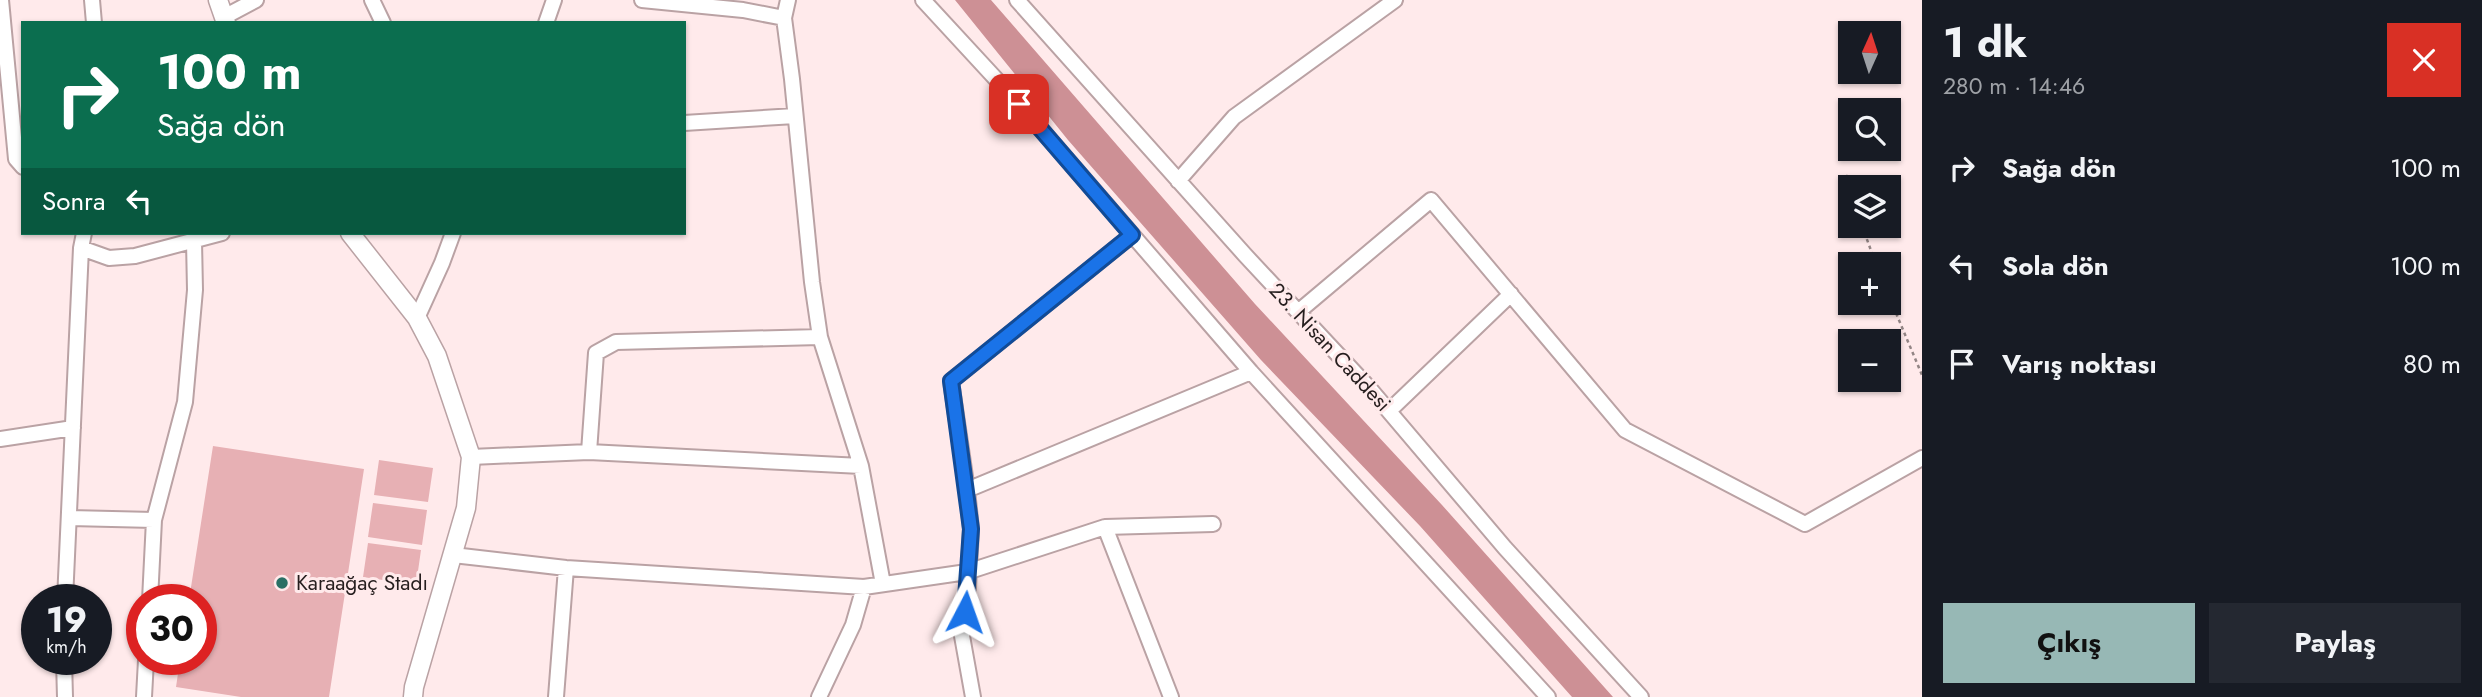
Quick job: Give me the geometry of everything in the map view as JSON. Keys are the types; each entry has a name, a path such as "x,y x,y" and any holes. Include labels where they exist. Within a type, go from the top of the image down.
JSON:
{"street":[{"path":"1,0 16,159 21,165"},
{"path":"92,0 94,21"},
{"path":"222,13 256,0"},
{"path":"372,0 382,21"},
{"path":"547,21 554,0"},
{"path":"642,0 743,10 783,19"},
{"path":"788,0 783,19 820,337 861,466 883,584"},
{"path":"923,0 1019,104 1251,372 1548,697"},
{"name":"23. Nisan Caddesi","path":"1017,0 1389,411 1505,548 1641,697"},
{"path":"1178,181 1234,117 1395,0"},
{"path":"686,123 795,116"},
{"path":"1298,312 1431,200 1625,430 1805,524 1922,458"},
{"path":"66,584 84,235"},
{"path":"81,248 109,258 135,256 215,235"},
{"path":"352,235 416,318 437,356 471,457 466,508 413,697"},
{"path":"416,318 452,235"},
{"path":"973,697 962,636 971,529 951,381 1132,235"},
{"path":"151,584 154,520 185,402 195,290 194,241"},
{"path":"1389,411 1511,294"},
{"path":"589,452 596,353 616,342 820,337"},
{"path":"967,490 1251,372"},
{"path":"0,439 73,428"},
{"path":"471,457 589,452 861,466"},
{"path":"70,518 154,520"},
{"path":"453,555 566,568 864,587 967,572 1105,527 1213,524"},
{"path":"1105,527 1171,697"},
{"path":"556,697 566,568"},
{"path":"819,697 853,625 864,587"},
{"path":"64,675 65,697"},
{"path":"144,697 145,675"}],"path":[{"path":"1897,315 1922,375"}],"shaded area":[{"path":"955,0 991,0 1255,304 1442,505 1613,697 1572,697 1420,526 1261,360 1068,140"},
{"path":"213,446 364,469 329,697 241,697 176,687 178,675 217,675 217,584 191,584"},
{"path":"379,460 433,468 428,502 374,495"},
{"path":"373,503 427,510 422,545 368,537"},
{"path":"368,543 421,550 416,585 363,577"}],"place":[{"name":"Karaağaç Stadı","path":"282,583"}],"route":[{"path":"965,612 971,529 951,381 1132,235 1019,104"}]}
